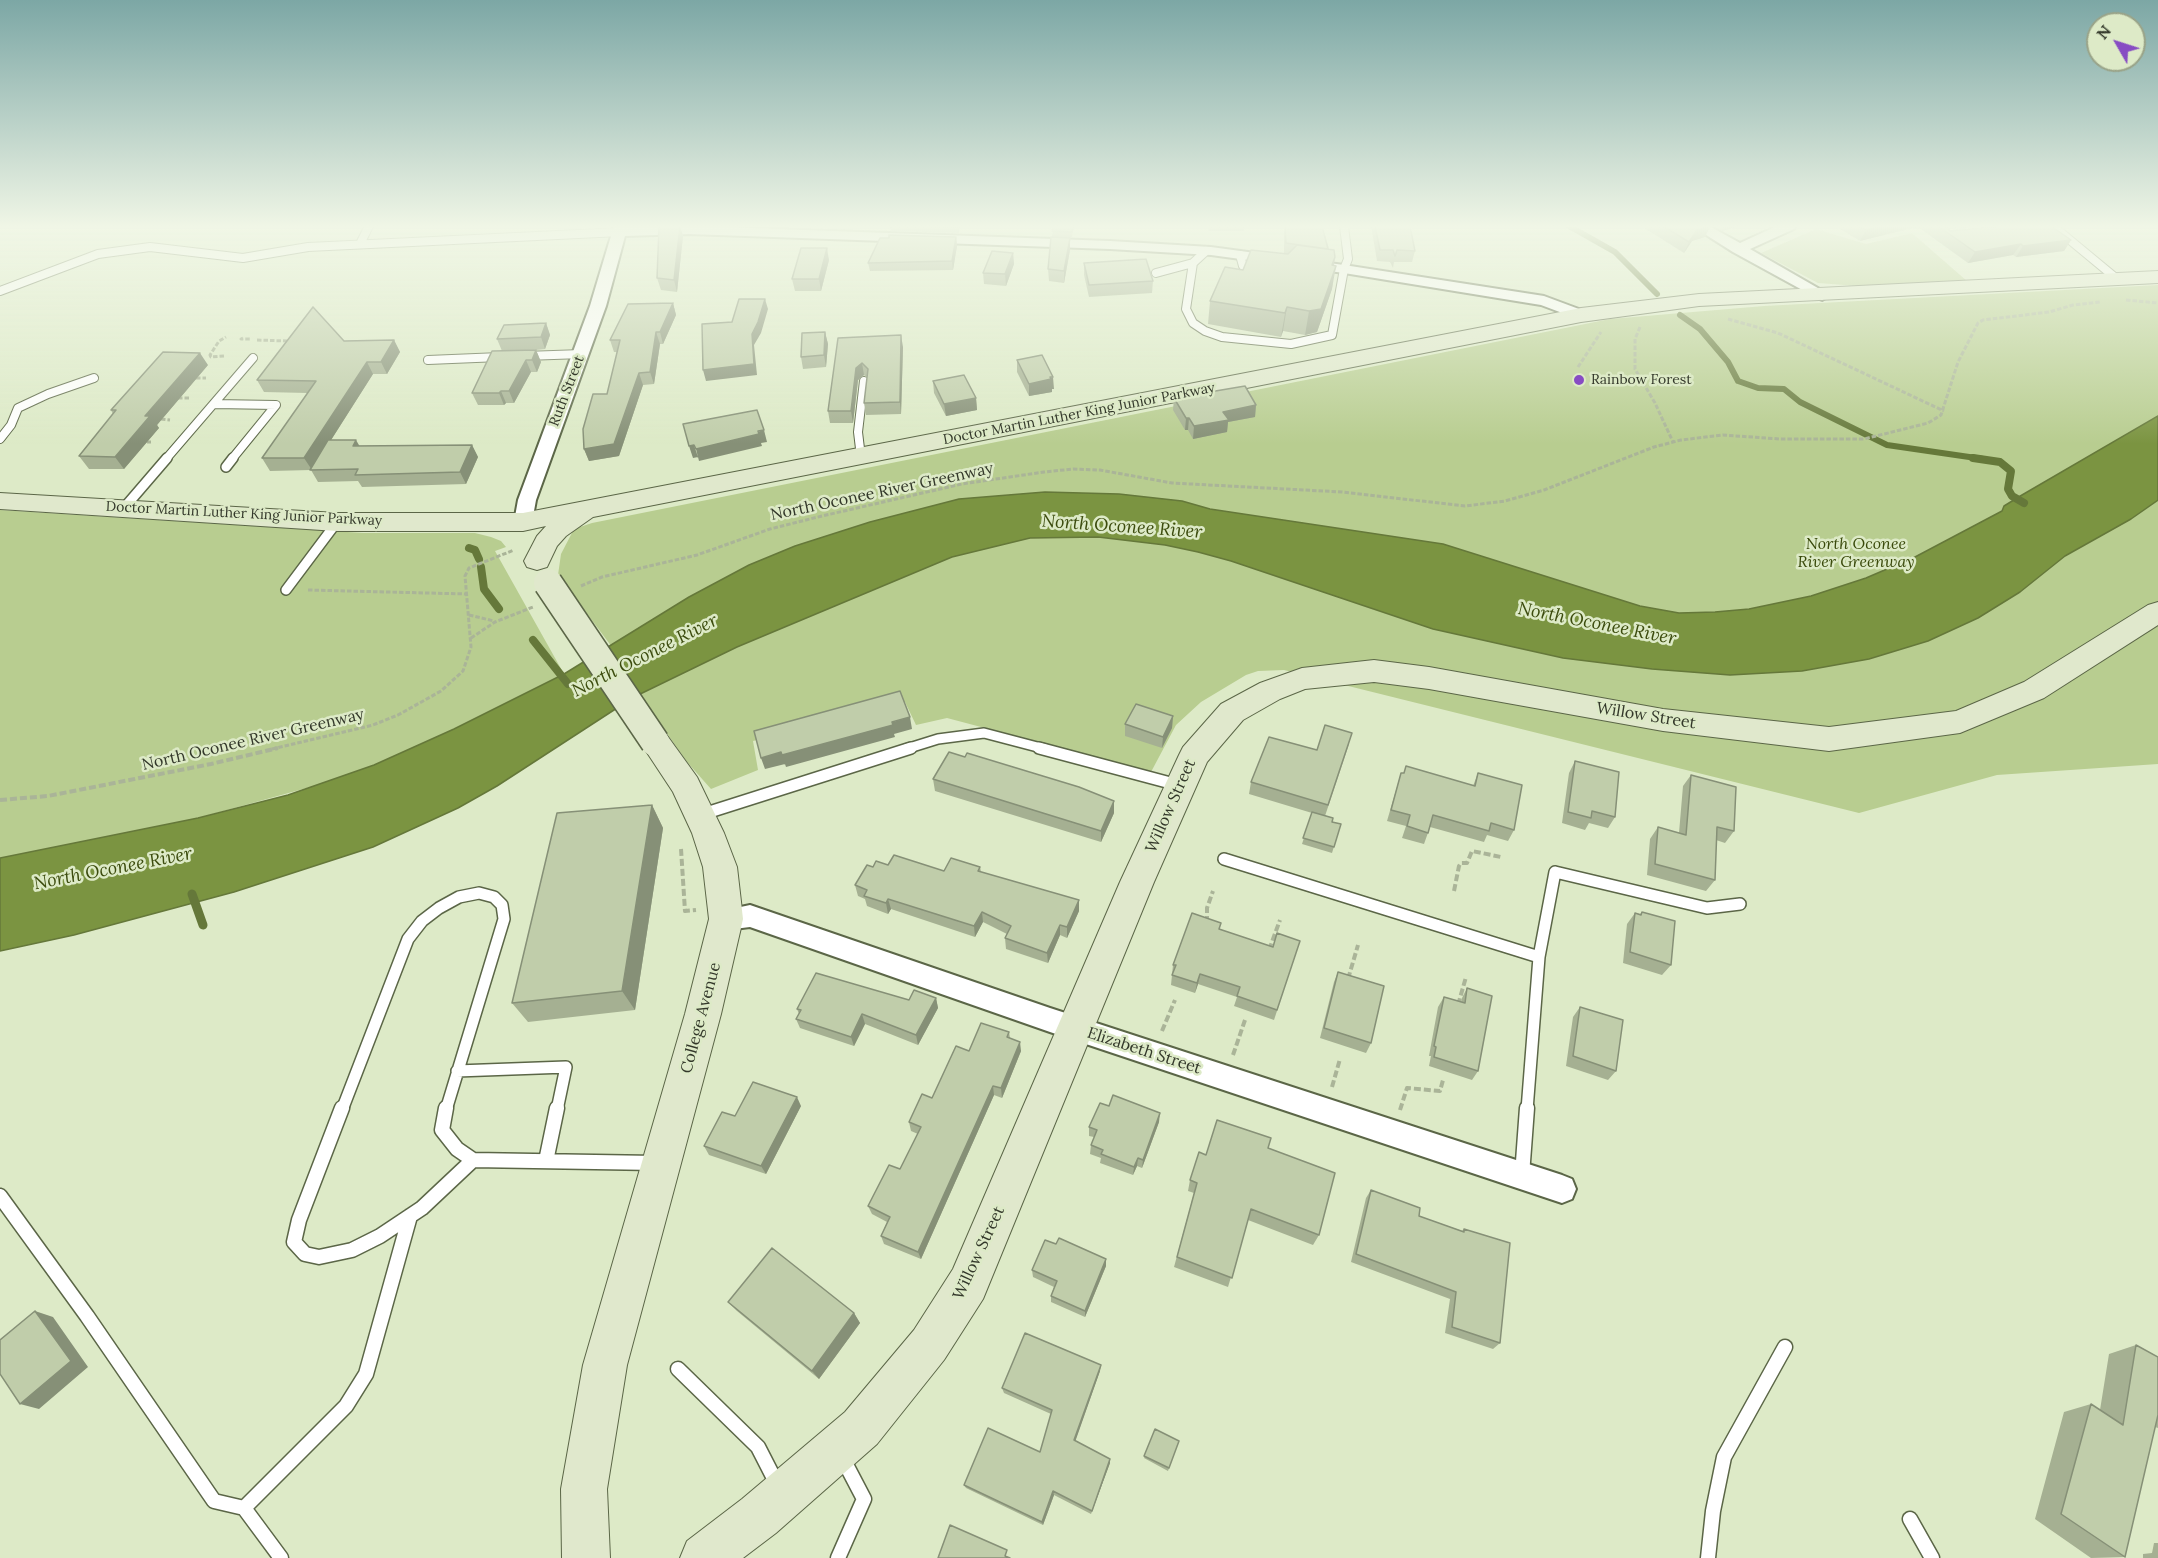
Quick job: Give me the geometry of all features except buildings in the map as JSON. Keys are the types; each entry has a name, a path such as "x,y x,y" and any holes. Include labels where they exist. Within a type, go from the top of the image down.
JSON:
{"street":[{"name":"Ruth Street","path":"523,522 534,479 582,354 599,299"},
{"path":"1530,299 1544,301 1581,315"},
{"name":"Doctor Martin Luther King Junior Parkway","path":"0,501 337,522 523,522 1581,315 1699,300 1731,299"},
{"path":"542,582 546,542 556,530 592,508"},
{"name":"College Avenue","path":"523,522 542,582 686,786 720,867 710,915 703,1014 605,1365 584,1489 586,1558"},
{"name":"Willow Street","path":"704,1558 783,1495 861,1428 929,1345 968,1284 1179,786 1194,755 1232,712 1270,691 1302,679 1374,671 1429,678 1663,720 1829,739 1960,722 2034,690 2158,612"},
{"name":"Elizabeth Street","path":"710,915 750,916 1152,1054 1562,1189"}],"lane":[{"path":"1187,299 1186,315 1205,332 1222,337 1273,344 1291,344 1332,335 1339,299"},
{"path":"428,360 582,354"},
{"path":"124,508 253,358"},
{"path":"0,439 11,425 18,408 48,394 93,378"},
{"path":"861,457 858,432 864,381"},
{"path":"214,404 276,405 226,467"},
{"path":"286,590 337,522"},
{"path":"700,815 938,739 984,732 1179,786"},
{"path":"1224,859 1539,957"},
{"path":"1522,1176 1539,957 1556,872 1707,908 1740,904"},
{"path":"474,1160 422,1208 380,1236 352,1250 320,1257 305,1254 294,1242 299,1220 408,939 422,921 439,908 459,897 478,893 494,897 502,905 504,919 457,1071 442,1130 457,1149 474,1160 661,1163"},
{"path":"457,1071 566,1067 546,1161"},
{"path":"0,1196 87,1316 214,1501 244,1508 281,1558"},
{"path":"244,1508 346,1406 366,1374 410,1216"},
{"path":"1708,1558 1713,1511 1724,1457 1785,1347"},
{"path":"678,1369 758,1447 783,1495"},
{"path":"837,1449 864,1499 838,1558"},
{"path":"1910,1519 1932,1558"}],"path":[{"path":"2118,301 2158,303"},
{"path":"1724,318 1778,333 1944,411 1949,386 1958,362 1978,323 1983,320 2110,302"},
{"path":"1642,325 1635,339 1635,369 1655,403 1673,442"},
{"path":"1578,367 1602,331 1608,328"},
{"path":"224,356 210,355 219,341 226,338"},
{"path":"243,338 241,339 288,340 293,346"},
{"path":"196,378 206,378"},
{"path":"178,398 189,398"},
{"name":"North Oconee River Greenway","path":"579,587 602,577 678,561 770,529 822,516 962,484 1044,472 1072,469 1100,470 1172,483 1342,492 1465,506 1505,501 1544,490 1673,442 1723,435 1780,439 1864,439 1928,423 1938,418 1944,411"},
{"path":"161,419 170,420"},
{"name":"North Oconee River Greenway","path":"0,800 48,796 211,764 373,725 417,705 454,682 468,659 471,638 465,576 469,568 512,550"},
{"path":"471,638 495,622 542,582"},
{"path":"318,591 466,594"},
{"path":"469,615 495,622"},
{"path":"681,846 685,911 710,915"},
{"path":"1454,891 1459,866 1461,863 1467,863 1472,851 1501,857"},
{"path":"1207,927 1207,908 1213,891"},
{"path":"1268,953 1280,920"},
{"path":"1348,981 1358,945"},
{"path":"1457,1009 1466,977"},
{"path":"1152,1054 1175,1000"},
{"path":"1225,1078 1245,1020"},
{"path":"1396,1134 1404,1092 1407,1088 1440,1091 1443,1080"}],"green space":[{"name":"North Oconee River Greenway","path":"1901,299 2158,299 2158,764 1997,775 1859,813 1284,670 1258,671 1246,675 1201,702 1176,725 1151,772 947,718 916,725 905,702 753,741 758,770 711,789 687,762 640,695 645,691 558,575 561,554 574,529 592,523 1610,319 1764,306"},
{"path":"0,510 363,533 475,533 491,537 501,541 506,547 495,551 564,674 454,729 332,781 198,818 0,858"}],"water":[{"name":"North Oconee River","path":"2158,416 2158,500 2131,519 2065,556 2020,592 1978,618 1928,641 1869,659 1802,671 1730,675 1652,669 1563,658 1433,629 1198,552 1165,545 1098,537 1030,538 952,557 737,647 634,697 497,786 458,808 373,847 234,892 74,935 0,951 0,858 198,818 288,795 374,765 454,729 564,674 689,597 749,565 795,546 870,522 959,499 1045,492 1119,494 1182,501 1210,509 1443,544 1640,606 1679,613 1715,612 1749,609 1811,596 1866,578 1915,557 2002,511 2004,506 2022,495"}],"waterway":[{"path":"1680,315 1700,329 1728,362 1738,381 1758,388 1784,389 1800,402 1887,445 1983,459"},
{"path":"1973,458 2000,462 2011,471 2008,489 2012,496 2024,503"},
{"path":"469,548 475,550 479,559"},
{"path":"481,567 484,589 499,609"},
{"name":"North Oconee River","path":"533,640 568,684"},
{"path":"192,894 203,925"}],"place":[{"name":"Rainbow Forest","path":"1579,380"}]}
